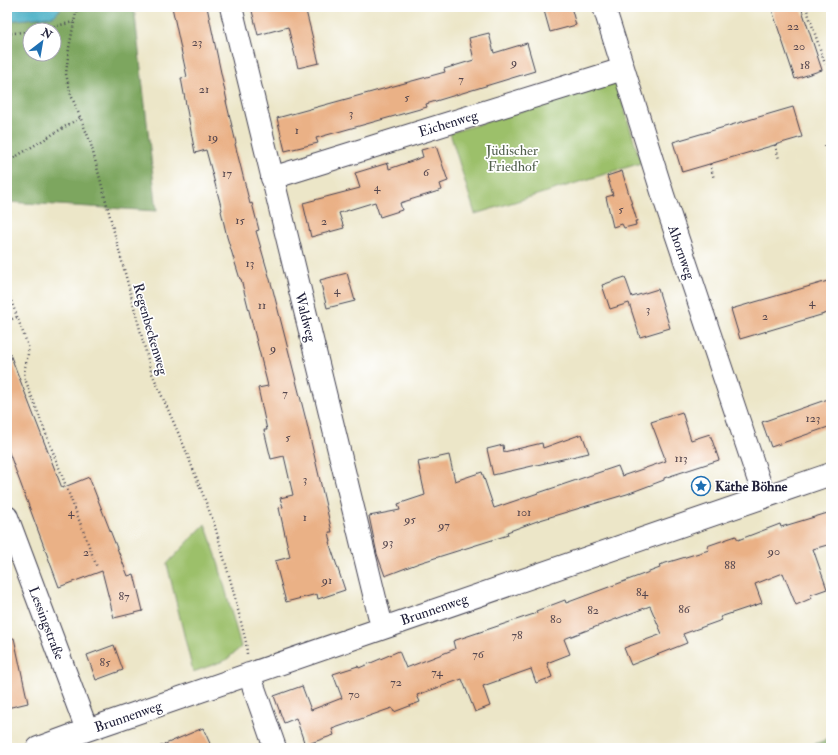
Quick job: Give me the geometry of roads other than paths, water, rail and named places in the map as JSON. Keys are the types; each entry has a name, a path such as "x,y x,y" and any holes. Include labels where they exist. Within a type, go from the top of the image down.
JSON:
{"street":[{"name":"Waldweg","path":"231,7 382,627"},
{"name":"Ahornweg","path":"604,7 665,202 764,496"},
{"name":"Eichenweg","path":"272,178 623,69"},
{"name":"Brunnenweg","path":"38,748 382,627 831,474"},
{"name":"Lessingstraße","path":"7,517 87,730"},
{"path":"249,674 275,748"}],"water":[{"path":"7,7 62,7 54,16 7,21"}],"place":[{"name":"Käthe Böhne","path":"701,486"}],"park label":[{"name":"Jüdischer Friedhof","path":"512,158"}]}
